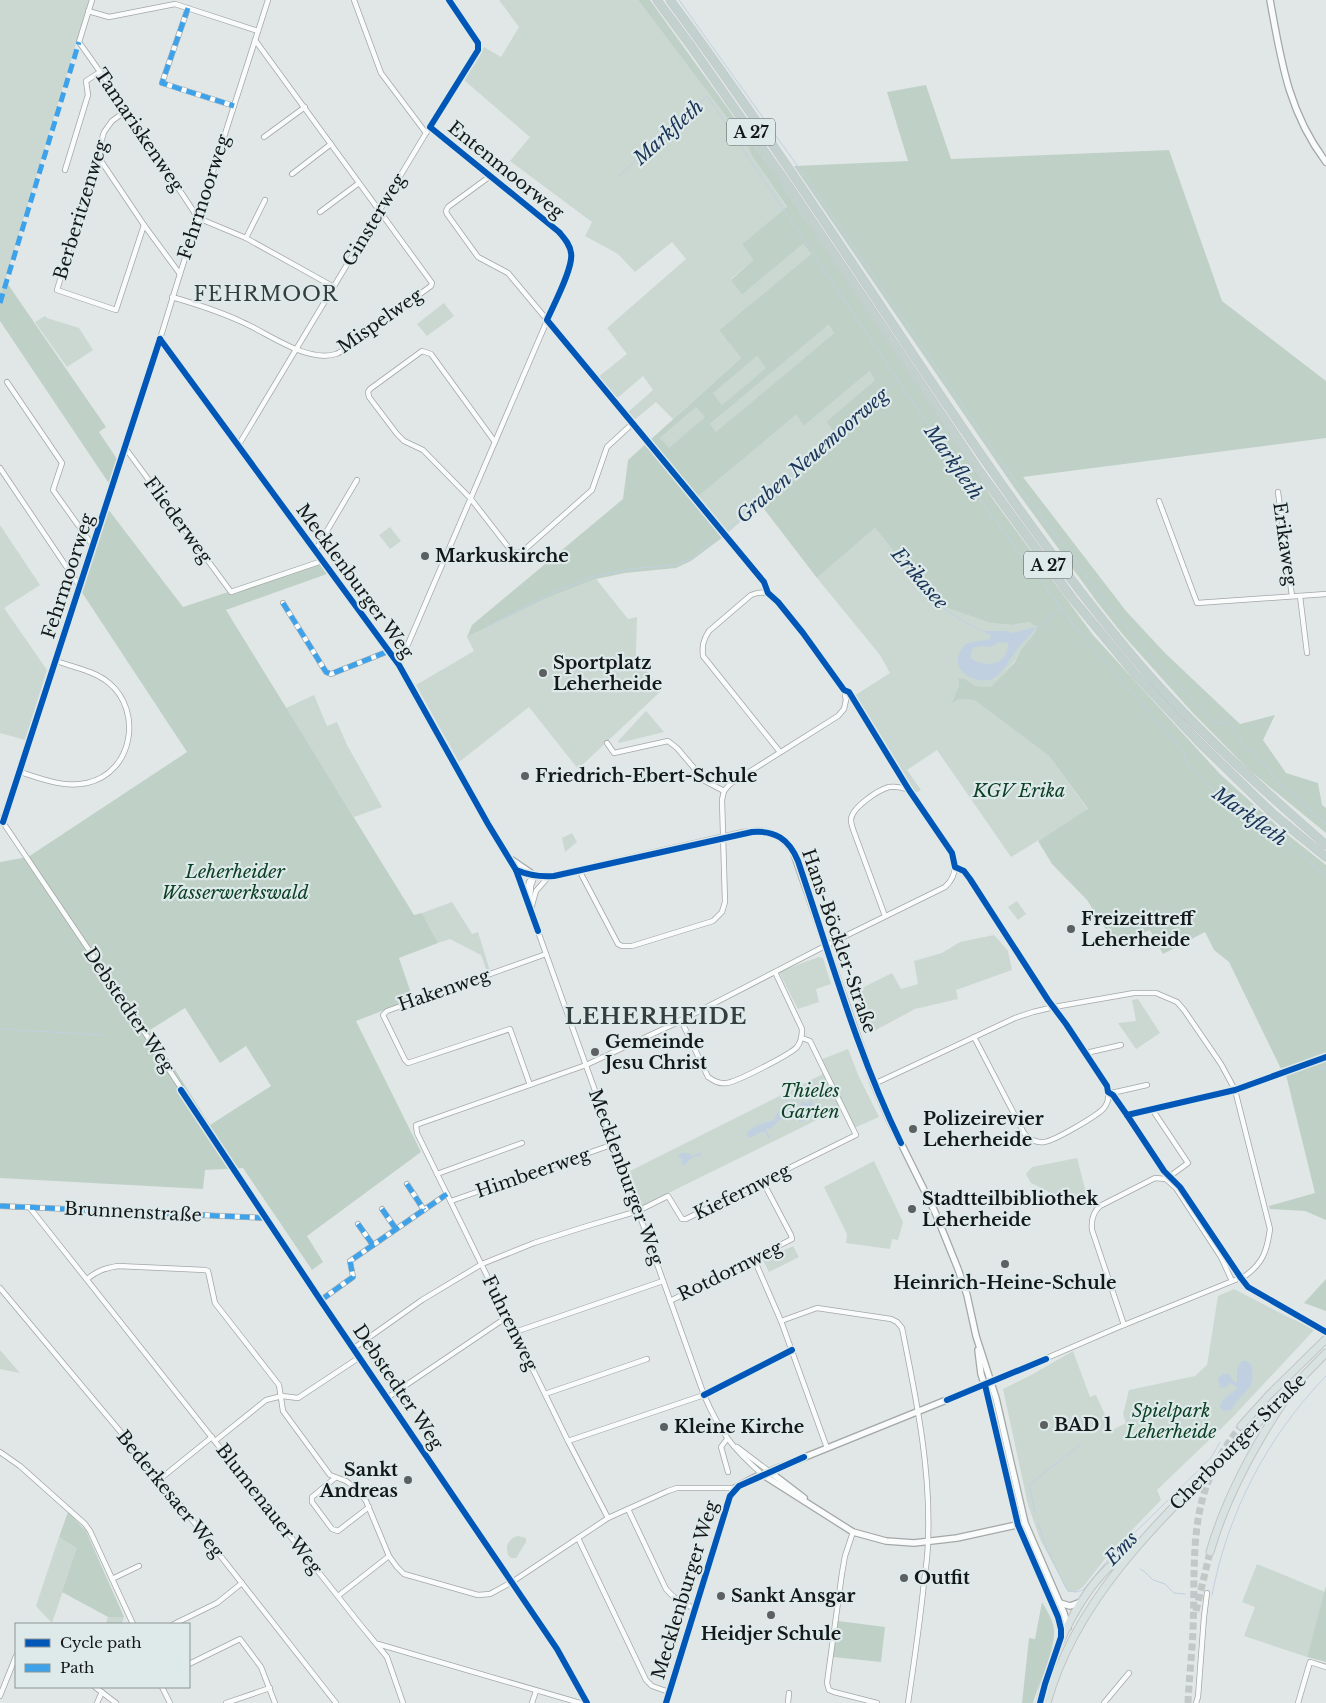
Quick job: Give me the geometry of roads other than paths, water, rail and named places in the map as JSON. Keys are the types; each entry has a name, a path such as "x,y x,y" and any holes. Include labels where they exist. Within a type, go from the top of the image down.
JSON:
{"highway":[{"name":"A 27","path":"657,0 778,172 980,472 1072,598 1135,674 1199,742 1272,813 1326,857"},
{"name":"A 27","path":"670,0 789,169 988,466 1077,588 1142,666 1206,736 1326,845"}],"main road":[{"path":"1241,1426 1269,1395 1326,1339"},
{"name":"Cherbourger Straße","path":"1040,1703 1044,1684 1068,1627 1081,1602 1109,1567 1149,1532 1326,1352"},
{"path":"1210,1552 1226,1504 1240,1476 1277,1412 1298,1382"},
{"name":"Cherbourger Straße","path":"1047,1703 1058,1669 1078,1628 1109,1583 1149,1532"},
{"path":"1068,1648 1068,1627 1078,1628"}],"street":[{"path":"92,0 88,11 109,17 175,4 258,31"},
{"name":"Fehrmoorweg","path":"2,820 20,772 126,449 172,297 268,0"},
{"path":"354,0 381,73 426,133"},
{"name":"Ginsterweg","path":"238,446 478,50 478,43 449,0"},
{"path":"1270,0 1280,54 1292,102 1316,149 1326,162"},
{"path":"188,8 162,83 234,106"},
{"name":"Tamariskenweg","path":"88,11 79,42 127,110 198,218"},
{"path":"255,40 379,211"},
{"path":"65,170 88,95 86,81 100,72"},
{"path":"264,137 304,107"},
{"name":"Berberitzenweg","path":"127,110 112,121 104,132 57,290 116,310 144,225"},
{"name":"Entenmoorweg","path":"399,665 571,265 572,254 568,243 559,232 489,177 430,127"},
{"path":"292,174 331,144"},
{"path":"98,155 144,225 180,274"},
{"path":"489,177 448,207 447,214 478,257 508,273 633,423 607,447 592,490 522,552 517,553 512,552 471,500 423,450 404,442 369,397 368,392 422,351 426,351 431,354 495,442"},
{"path":"320,212 359,183"},
{"path":"246,238 265,200"},
{"name":"Mispelweg","path":"172,297 203,305 242,322 296,350 318,355 336,354 405,306 431,286 432,283 379,211"},
{"path":"198,218 246,238 334,287"},
{"name":"Mecklenburger Weg","path":"160,339 399,665 505,854 516,870 704,1394 716,1422 729,1441 740,1454 766,1473 735,1488 730,1496 666,1703"},
{"path":"7,382 62,463 53,490 93,546"},
{"name":"Fliederweg","path":"126,449 231,592 322,561"},
{"path":"0,468 80,587"},
{"path":"315,551 357,480"},
{"name":"Erikaweg","path":"1278,492 1292,596"},
{"path":"1159,501 1197,603 1326,594"},
{"path":"579,870 618,944 622,946 632,946 713,921 722,912 725,902 722,838 722,800 724,791 730,784 838,716 844,709 846,700 844,690 789,615 768,593 759,592 751,595 710,631 704,638 703,656 780,752"},
{"name":"Erikaweg","path":"1300,596 1307,653"},
{"path":"283,603 326,672 331,674 389,651"},
{"path":"20,772 57,783 72,785 89,783 104,776 115,766 123,755 128,741 130,725 128,711 117,691 109,682 99,676 56,661"},
{"path":"607,743 614,753 668,742 682,754 705,781 724,791"},
{"path":"530,1085 586,1065 681,1020 945,887 955,872 952,853 908,790 899,786 887,788 862,803 854,812 851,820 856,839 885,916"},
{"name":"Debstedter Weg","path":"2,820 266,1218 557,1649 587,1703"},
{"name":"Hans-Böckler-Straße","path":"516,870 535,875 550,876 722,838 765,831 780,837 793,851 874,1084 948,1243 967,1295 976,1336 981,1374 1018,1525 1060,1623 1061,1637 1059,1646"},
{"name":"Mecklenburger Weg","path":"505,854 516,864 535,875 531,886 531,911"},
{"path":"526,898 529,882 535,875"},
{"path":"531,911 533,895 550,876"},
{"name":"Hakenweg","path":"530,1085 510,1029 408,1063 400,1052 383,1015 387,1011 546,954"},
{"path":"681,1020 708,1077 721,1083 731,1083 791,1052 798,1047 802,1038 802,1029 774,972"},
{"path":"766,1473 1232,1282 1256,1268 1264,1256 1268,1243 1270,1229 1235,1090 1221,1064 1184,1010 1177,1002 1168,997 1156,993 1134,993 1032,1012 1015,1018 874,1084"},
{"path":"974,1037 1024,1133 1032,1140 1039,1142 1050,1140 1098,1114 1106,1104 1108,1092 1107,1086 1054,1007"},
{"name":"Kiefernweg","path":"638,1211 668,1196 679,1216 682,1219 686,1219 856,1135 810,1041 802,1038"},
{"path":"1086,1053 1121,1045"},
{"name":"Fuhrenweg","path":"530,1085 417,1124 415,1127 568,1442 608,1518"},
{"path":"1108,1092 1147,1085"},
{"path":"1154,1112 1188,1164 1166,1179"},
{"path":"437,1174 522,1143"},
{"name":"Himbeerweg","path":"451,1202 614,1144"},
{"path":"1124,1325 1092,1230 1093,1216 1100,1206 1155,1178 1166,1179 1176,1188 1221,1257 1232,1282"},
{"name":"Rotdornweg","path":"670,1301 792,1239 763,1182"},
{"path":"407,1184 424,1210"},
{"path":"321,1300 353,1277 350,1261 447,1194"},
{"name":"Brunnenstraße","path":"0,1206 266,1218"},
{"name":"Blumenauer Weg","path":"30,1208 387,1657 403,1703"},
{"path":"382,1209 396,1229"},
{"path":"354,1348 422,1300 482,1264 542,1240 638,1211"},
{"path":"358,1224 373,1245"},
{"path":"754,1259 781,1320 827,1448"},
{"path":"87,1279 96,1272 118,1266 205,1270 209,1274 215,1303 279,1385 283,1411 330,1475 346,1481 357,1489 369,1507 389,1556 404,1574 478,1595 490,1594 512,1582 608,1518 628,1509 677,1488 735,1488"},
{"path":"515,1332 663,1281"},
{"name":"Bederkesaer Weg","path":"0,1288 160,1479 336,1703"},
{"path":"781,1320 817,1308 892,1319 902,1328 919,1411 927,1480 928,1541 921,1614 908,1703"},
{"path":"388,1398 508,1317"},
{"name":"Hans-Böckler-Straße","path":"976,1336 991,1382 1026,1523 1060,1603 1068,1627"},
{"path":"160,1479 266,1400 282,1396 298,1398 360,1357"},
{"path":"545,1394 647,1359"},
{"path":"568,1442 704,1394"},
{"path":"728,1472 721,1447 729,1441"},
{"path":"0,1452 20,1466 85,1524 133,1623"},
{"path":"766,1473 796,1496 853,1532 886,1541 910,1543 928,1541 966,1536 1026,1523"},
{"path":"335,1478 312,1496 311,1499 332,1529 338,1531 369,1507"},
{"path":"628,1509 666,1588 673,1597 695,1609"},
{"path":"853,1532 845,1556 842,1573 827,1683 829,1690 877,1703"},
{"path":"578,1538 646,1680 652,1686 669,1692"},
{"path":"338,1596 389,1556"},
{"path":"112,1579 139,1566"},
{"path":"176,1623 217,1603 242,1583"},
{"path":"1196,1703 1207,1593"},
{"path":"1060,1603 1070,1606 1081,1602"},
{"path":"1060,1623 1068,1627"},
{"path":"190,1664 240,1639 257,1660 275,1703"},
{"path":"376,1644 580,1703"},
{"path":"0,1696 15,1658"},
{"path":"1298,1703 1310,1662 1326,1667"},
{"path":"1104,1703 1129,1673"},
{"path":"96,1688 116,1703"},
{"path":"162,1688 170,1703"},
{"path":"226,1703 270,1688"},
{"path":"532,1703 536,1691"},
{"path":"97,1703 102,1692"},
{"path":"788,1703 789,1693"}],"water":[{"name":"Erikasee","path":"1036,627 994,678 984,681 973,679 960,669 958,659 964,645 991,639 990,635 983,631 1007,631 1012,633","holes":["999,642 1008,643 1005,655 998,662 985,664 971,659 974,647 989,647"]},
{"path":"812,1100 814,1108 804,1114 803,1121 799,1122 802,1114 800,1106 802,1101 808,1104"},
{"path":"787,1105 791,1111 790,1114 777,1122 771,1129 767,1128 766,1131 770,1137 768,1138 765,1132 763,1132 748,1137 747,1133 752,1128 774,1120 780,1108"},
{"path":"701,1152 701,1155 693,1157 684,1165 682,1164 682,1159 678,1157 681,1153 688,1153 693,1156"},
{"path":"1242,1361 1251,1364 1253,1376 1251,1384 1231,1410 1223,1411 1220,1407 1222,1401 1236,1390 1237,1387 1230,1383 1227,1387 1220,1388 1218,1379 1222,1374 1229,1374 1233,1381 1237,1383 1237,1370"}],"waterway":[{"path":"679,0 809,182 1013,478 1099,593 1161,667 1213,722 1228,721 1245,746 1265,765 1276,780 1326,824"},
{"name":"Markfleth","path":"618,177 707,96 970,487 1075,627 1184,752 1188,765 1221,798 1248,809 1326,876"},
{"name":"Graben Neuemoorweg","path":"726,531 898,380"},
{"name":"Graben Neuemoorweg","path":"486,627 556,591 595,576 630,569 675,565 691,559 715,538"},
{"name":"Erikasee","path":"887,539 944,609 982,631"},
{"name":"Erikasee","path":"1036,628 1061,609"},
{"path":"0,1029 103,1035"},
{"path":"1318,1070 1326,1068"},
{"path":"1212,1595 1228,1534 1253,1477 1268,1450 1286,1424 1326,1376"},
{"name":"Ems","path":"1038,1523 1047,1549 1068,1591 1076,1592 1083,1590 1112,1555 1211,1458 1220,1442"},
{"name":"Ems","path":"1035,1512 1029,1485 1081,1444"},
{"path":"1140,1569 1153,1580 1165,1584 1174,1593 1185,1594"}],"tunnel":[{"path":"1188,1703 1197,1523 1202,1499 1211,1475 1223,1451 1241,1426"},
{"path":"1196,1611 1210,1552"}],"place":[{"name":"Markuskirche","path":"425,556"},
{"name":"Sportplatz Leherheide","path":"543,673"},
{"name":"Friedrich-Ebert-Schule","path":"525,776"},
{"name":"Freizeittreff Leherheide","path":"1071,929"},
{"name":"Gemeinde Jesu Christ","path":"595,1052"},
{"name":"Polizeirevier Leherheide","path":"913,1129"},
{"name":"Stadtteilbibliothek Leherheide","path":"912,1209"},
{"name":"Heinrich-Heine-Schule","path":"1005,1264"},
{"name":"BAD 1","path":"1044,1425"},
{"name":"Kleine Kirche","path":"664,1427"},
{"name":"Sankt Andreas","path":"408,1480"},
{"name":"Outfit","path":"904,1578"},
{"name":"Sankt Ansgar","path":"721,1596"},
{"name":"Heidjer Schule","path":"771,1615"}],"district":[{"name":"FEHRMOOR","path":"266,294"},
{"name":"LEHERHEIDE","path":"656,1016"}],"park label":[{"name":"KGV Erika","path":"1019,791"},
{"name":"Leherheider Wasserwerkswald","path":"235,882"},
{"name":"Thieles Garten","path":"810,1101"},
{"name":"Spielpark Leherheide","path":"1171,1421"}]}
